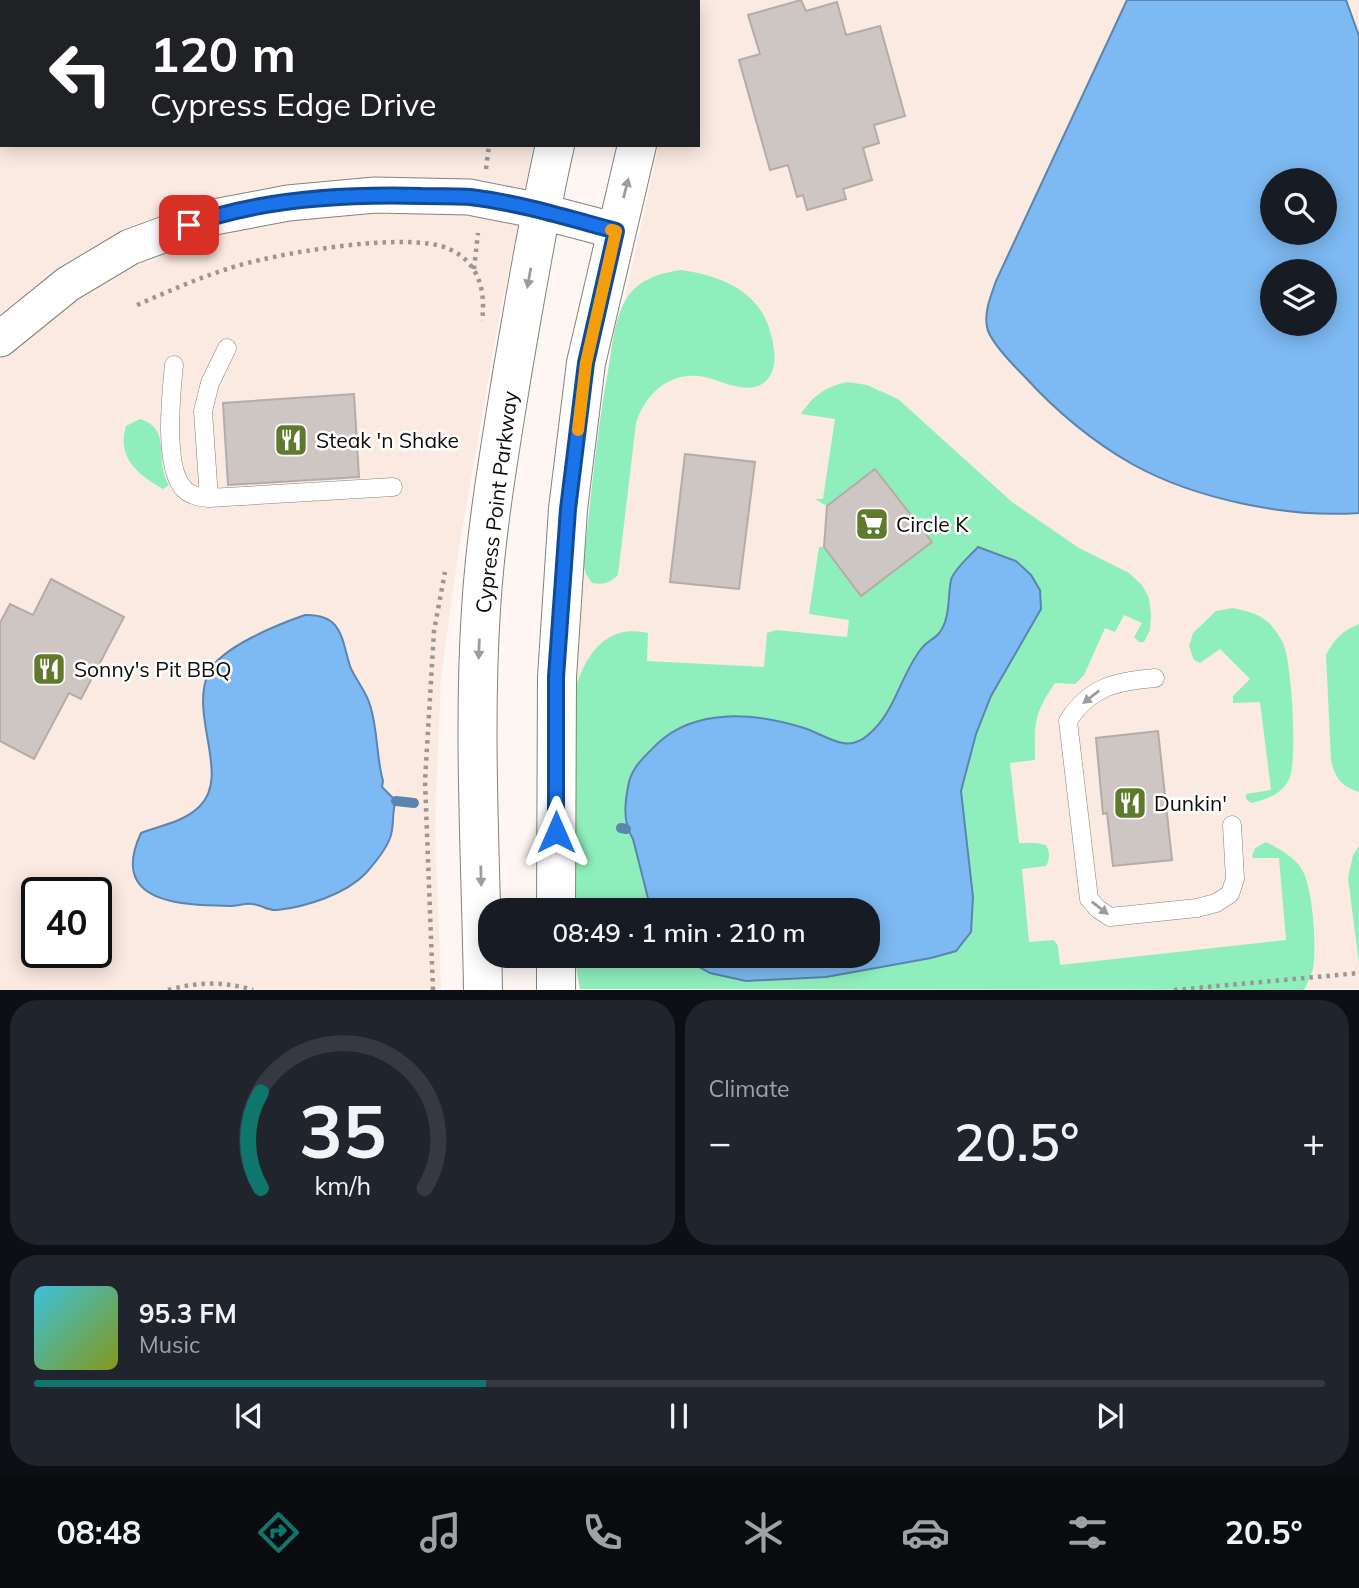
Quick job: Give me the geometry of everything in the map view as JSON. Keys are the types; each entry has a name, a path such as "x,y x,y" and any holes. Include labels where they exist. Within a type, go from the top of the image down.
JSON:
{"street":[{"name":"Cypress Point Parkway","path":"483,989 478,690 486,545 540,211 555,147"},
{"path":"556,898 556,677 568,509 586,363 637,147"},
{"path":"0,339 68,284 130,247 209,218 288,202 375,195 469,197 540,211 616,231"},
{"path":"556,968 556,989"}],"lane":[{"path":"209,498 202,411 210,383 228,348"},
{"path":"174,365 170,412 174,466 183,487 199,497 393,486"},
{"path":"1155,678 1125,681 1100,689 1077,707 1068,721 1089,900 1110,917 1198,908 1216,903 1230,894 1236,879 1232,825"}],"path":[{"path":"474,270 475,254"},
{"path":"1174,989 1359,973"},
{"path":"168,989 201,983 223,983 253,989"}],"shaded area":[{"path":"700,0 1359,0 1359,989 580,989 576,968 880,968 880,898 572,898 574,692 583,564 603,400 616,326 624,302 659,147 700,147"},
{"path":"0,147 534,147 498,324 459,548 441,676 435,825 441,989 0,990"}],"green space":[{"path":"682,270 716,278 744,293 755,303 770,331 775,355 773,369 766,381 755,387 739,387 706,377 687,376 667,382 651,395 636,423 618,575 606,583 592,583 583,564 600,419 617,319 629,295 641,283 664,273"},
{"path":"847,382 867,385 898,399 1012,502 1079,548 1129,573 1142,585 1149,598 1150,630 1144,642 1139,642 1134,637 1142,623 1124,615 1115,632 1105,628 1084,675 1075,684 1055,683 1043,703 1037,719 1035,760 1010,763 1019,843 1046,845 1049,853 1046,866 1022,869 1029,942 1054,940 1058,946 1060,965 1286,940 1279,858 1252,856 1255,848 1266,842 1298,864 1305,876 1313,917 1314,959 1304,990 580,989 576,968 702,968 746,981 826,977 931,958 973,897 961,791 976,734 991,696 1041,609 1040,590 1031,575 1016,561 978,547 953,577 947,614 940,633 920,651 885,715 867,737 849,744 825,737 626,829 633,839 648,898 572,898 574,692 584,667 599,646 619,633 633,631 648,633 647,661 764,667 767,633 776,630 847,637 849,620 809,614 819,547 824,547 861,596 931,542 876,469 827,506 815,499 823,499 835,419 801,414 810,402 833,386"},
{"path":"140,419 150,424 160,438 163,466 169,485 163,489 138,471 124,447 126,426"},
{"path":"1233,608 1267,621 1276,632 1286,654 1291,689 1293,750 1290,777 1284,787 1274,795 1251,803 1246,799 1246,794 1271,790 1260,702 1233,703 1233,696 1250,679 1220,649 1200,663 1194,660 1189,646 1193,633 1216,611"},
{"path":"1359,624 1359,792 1340,780 1331,760 1326,655 1339,636"},
{"path":"1359,846 1359,963 1348,878 1353,855"}],"water":[{"path":"1127,0 1346,0 1359,36 1359,513 1302,512 1242,504 1184,487 1132,464 1075,425 1009,360 992,339 987,327 988,304 996,281"},
{"path":"978,547 1016,561 1031,575 1040,590 1041,609 991,696 976,734 961,791 973,897 971,932 956,951 880,967 880,898 648,898 626,819 629,782 644,757 673,732 690,724 728,716 786,723 843,743 863,739 885,716 921,649 937,636 942,628 948,612 950,585 959,567"},
{"path":"305,615 326,618 338,629 350,666 373,714 382,787 396,801 391,833 383,852 366,873 348,887 300,906 273,910 249,904 191,904 155,896 142,887 134,874 133,856 141,833 186,816 199,807 208,794 212,779 203,707 209,672 225,654 238,645 266,630"},
{"path":"701,968 876,968 826,977 746,981 710,973"}],"building":[{"path":"801,0 806,11 837,2 846,35 880,26 905,116 874,125 879,143 863,148 872,180 843,189 846,199 807,210 803,195 797,197 788,165 770,170 739,60 760,54 748,15"},
{"name":"Steak 'n Shake","path":"354,394 359,477 228,485 223,403"},
{"path":"685,454 755,462 739,589 670,582"},
{"name":"Circle K","path":"875,469 932,542 861,596 824,547 827,506"},
{"name":"Sonny's Pit BBQ","path":"51,579 124,617 81,699 69,693 34,759 0,741 0,623 10,604 33,615"},
{"name":"Dunkin'","path":"1158,731 1172,860 1113,866 1107,813 1103,814 1096,738"}],"waterway":[{"path":"396,801 414,803"},
{"path":"621,828 626,829"}],"slow traffic":[{"path":"578,430 586,363 616,231 611,230"}],"place":[{"name":"Steak 'n Shake","path":"291,440"},
{"name":"Circle K","path":"872,524"},
{"name":"Sonny's Pit BBQ","path":"49,669"},
{"name":"Dunkin'","path":"1130,803"}],"route":[{"path":"189,225 209,218 288,202 375,195 469,197 540,211 616,231 586,363 568,509 556,677 556,832"}]}
